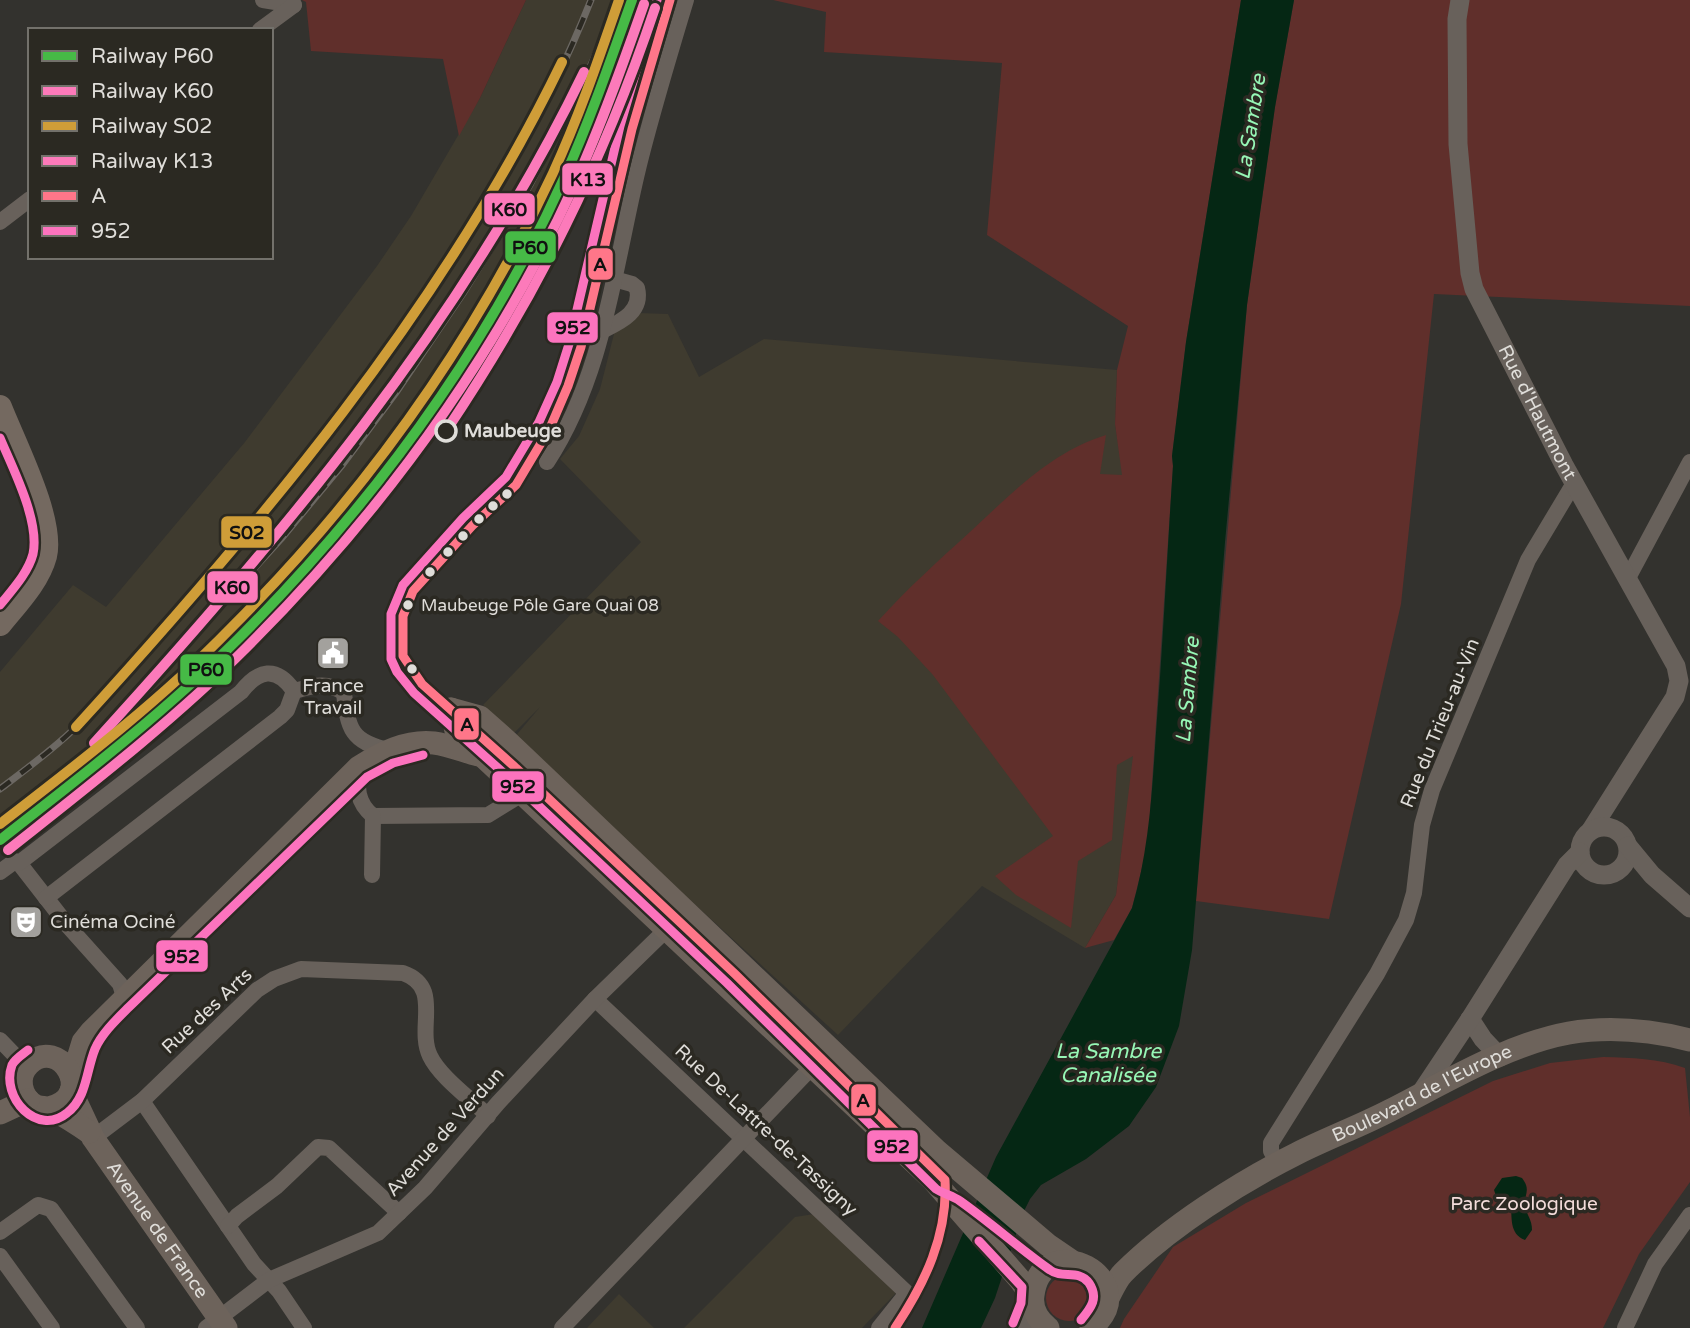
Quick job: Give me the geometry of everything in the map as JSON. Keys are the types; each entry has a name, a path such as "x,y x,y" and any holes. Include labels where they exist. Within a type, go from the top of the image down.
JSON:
{"main road":[{"path":"0,407 39,507 47,541 45,557 38,573 0,624"},
{"path":"421,743 450,709"},
{"path":"450,709 456,731 477,755 520,790 933,1180 1029,1294 1037,1317 1048,1328"},
{"path":"450,709 480,717 507,741 967,1178 1070,1261"},
{"path":"58,1059 83,1042 124,997 359,766 389,750 421,743 445,745 477,755"},
{"name":"Boulevard de l'Europe","path":"1091,1328 1104,1312 1107,1300 1121,1274 1175,1230 1229,1193 1296,1154 1500,1057 1569,1033 1625,1029 1690,1040"},
{"path":"0,1097 31,1090 63,1103 72,1085 83,1042"},
{"path":"0,1113 31,1090 36,1059 58,1059 65,1064 91,1135"},
{"path":"31,1090 91,1135"},
{"name":"Avenue de France","path":"91,1135 218,1325"},
{"name":"Boulevard de l'Europe","path":"1092,1268 1122,1258 1175,1230"},
{"path":"1029,1294 1041,1273 1051,1266 1070,1261 1082,1262 1092,1268 1100,1277 1107,1300"}],"street":[{"path":"263,0 294,5 263,28"},
{"path":"547,462 559,443 585,386 603,331 638,170 686,0"},
{"name":"Rue d'Hautmont","path":"1461,0 1457,19 1458,132 1470,274 1481,306 1574,483 1684,682 1591,830"},
{"path":"0,222 28,201"},
{"path":"603,331 628,316 638,304 637,289 632,284 614,279"},
{"path":"1628,578 1690,462"},
{"name":"Rue du Trieu-au-Vin","path":"1279,1165 1271,1152 1271,1143 1377,974 1406,920 1414,892 1422,825 1432,790 1528,560 1574,483"},
{"path":"19,863 241,692 253,677 262,674 279,676 287,681 294,691"},
{"path":"294,691 317,684 336,688 344,693 347,718 356,736 368,745 389,750"},
{"path":"46,898 280,717 288,710 294,691"},
{"path":"359,766 358,794 361,805 373,816 488,815 514,799 520,790"},
{"path":"1616,872 1626,861 1617,787"},
{"path":"372,875 373,816"},
{"path":"1419,1095 1567,865 1580,852 1584,836 1591,830 1604,826 1623,838 1652,875 1690,908"},
{"path":"1580,852 1590,871 1603,875 1616,872 1652,875"},
{"path":"0,872 15,861 19,863 120,984 124,997"},
{"path":"1551,891 1573,876 1590,871"},
{"name":"Avenue de Verdun","path":"218,1325 268,1280 378,1233 595,999 668,928"},
{"name":"Rue des Arts","path":"91,1135 142,1101 257,990 274,979 301,969 403,973 418,980 426,996 429,1055 439,1069 488,1116"},
{"name":"Rue De-Lattre-de-Tassigny","path":"595,999 907,1293 879,1328"},
{"path":"1470,1019 1483,1039 1500,1057"},
{"path":"0,1040 31,1090"},
{"path":"562,1328 813,1066"},
{"path":"142,1101 254,1264 304,1328"},
{"path":"228,1226 237,1216 278,1186 318,1147 329,1148 399,1213"},
{"path":"0,1232 38,1205 51,1209 137,1328"},
{"path":"1625,1328 1655,1264 1690,1215"},
{"path":"0,1256 52,1328"},
{"path":"1024,1328 1029,1294"}],"shaded area":[{"path":"526,0 640,0 629,45 558,207 488,338 391,476 270,618 213,675 0,852 0,672 73,585 106,607 245,442 377,266 411,216 480,98"},
{"path":"638,313 668,314 699,377 764,339 1117,370 1115,424 1123,475 1148,528 1133,765 1116,895 1085,948 982,886 838,1035 513,739 540,707 513,734 483,705 641,542 560,459 579,436 600,389 615,330"},
{"path":"814,1214 896,1293 862,1328 684,1328 795,1217"},
{"path":"619,1294 654,1328 587,1328"}],"green space":[{"path":"302,0 526,0 459,136 443,59 311,51 306,2"},
{"path":"773,0 1241,0 1186,342 1172,456 1148,844 1132,908 1114,940 1085,948 1116,895 1133,756 1117,765 1112,840 1078,861 1071,928 1016,895 995,876 1053,836 933,675 898,637 878,621 923,575 1017,488 1067,452 1106,435 1100,474 1122,475 1115,424 1117,370 1128,326 987,235 1002,63 824,52 826,12"},
{"path":"1294,0 1690,0 1690,306 1434,294 1401,604 1329,919 1196,901 1247,305 1275,107"},
{"name":"Parc Zoologique","path":"1603,1057 1655,1060 1685,1068 1690,1117 1690,1182 1639,1254 1603,1328 1120,1328 1173,1247 1246,1203 1493,1081 1550,1063"},
{"path":"1069,1275 1086,1281 1092,1298 1086,1315 1069,1321 1052,1315 1046,1298 1052,1281"}],"water":[{"name":"La Sambre Canalisée","path":"1241,0 1294,0 1275,107 1247,305 1192,950 1179,1026 1156,1087 1129,1126 1086,1159 1041,1185 1030,1199 995,1298 981,1328 922,1328 996,1157 1132,908 1138,886 1153,778 1172,456 1186,342"},
{"path":"1502,1178 1522,1178 1527,1190 1525,1207 1532,1230 1525,1240 1516,1234 1514,1229 1511,1202 1496,1196 1494,1190"}],"railway":[{"path":"0,789 95,710 135,667 334,426 384,360 478,222 520,150 558,76 591,0"},
{"path":"74,765 281,539 343,464 395,394 464,292 530,185 590,67 620,0"},
{"path":"573,126 604,59"}],"rail line":[{"name":"S02","path":"0,824 118,731 203,656 279,578 370,471 451,357 522,236 571,131 619,0"},
{"name":"P60","path":"0,840 122,743 210,666 287,588 380,479 463,363 534,240 583,132 632,0"},
{"name":"K60","path":"8,850 130,752 219,674 297,595 390,486 473,369 545,245 595,137 644,4"},
{"name":"K13","path":"446,431 510,329 565,227 613,120 655,8"},
{"name":"S02","path":"76,727 279,493 404,328 461,242 514,153 562,62"},
{"name":"K60","path":"94,743 299,507 425,341 483,254 536,165 584,72"}],"transit line":[{"name":"952","path":"657,0 620,126 569,344 557,382 539,422 506,477 463,518 403,585 391,614 391,659 397,672 414,693 508,777 727,983 936,1189 960,1201 1050,1270 1085,1279 1092,1288 1094,1298 1081,1320"},
{"name":"A","path":"670,0 632,129 581,347 568,386 550,428 516,485 472,526 413,591 403,616 403,656 422,684 516,768 735,974 945,1180 943,1220 932,1258 916,1294 895,1328"},
{"name":"952","path":"0,438 24,495 33,526 34,541 33,554 27,568 0,605"},
{"name":"952","path":"28,1050 12,1065 11,1090 16,1101 34,1117 56,1119 67,1113 79,1100 98,1043 129,1007 367,777 393,763 423,755"},
{"name":"952","path":"979,1241 1022,1287 1021,1303 1013,1323"}],"place":[{"name":"Maubeuge","path":"446,431"},
{"name":"Maubeuge Pôle Gare Quai 08","path":"408,605"},
{"name":"France Travail","path":"333,653"},
{"name":"Cinéma Ociné","path":"26,922"}],"water label":[{"name":"La Sambre","path":"1251,127"},
{"name":"La Sambre","path":"1188,690"}]}
